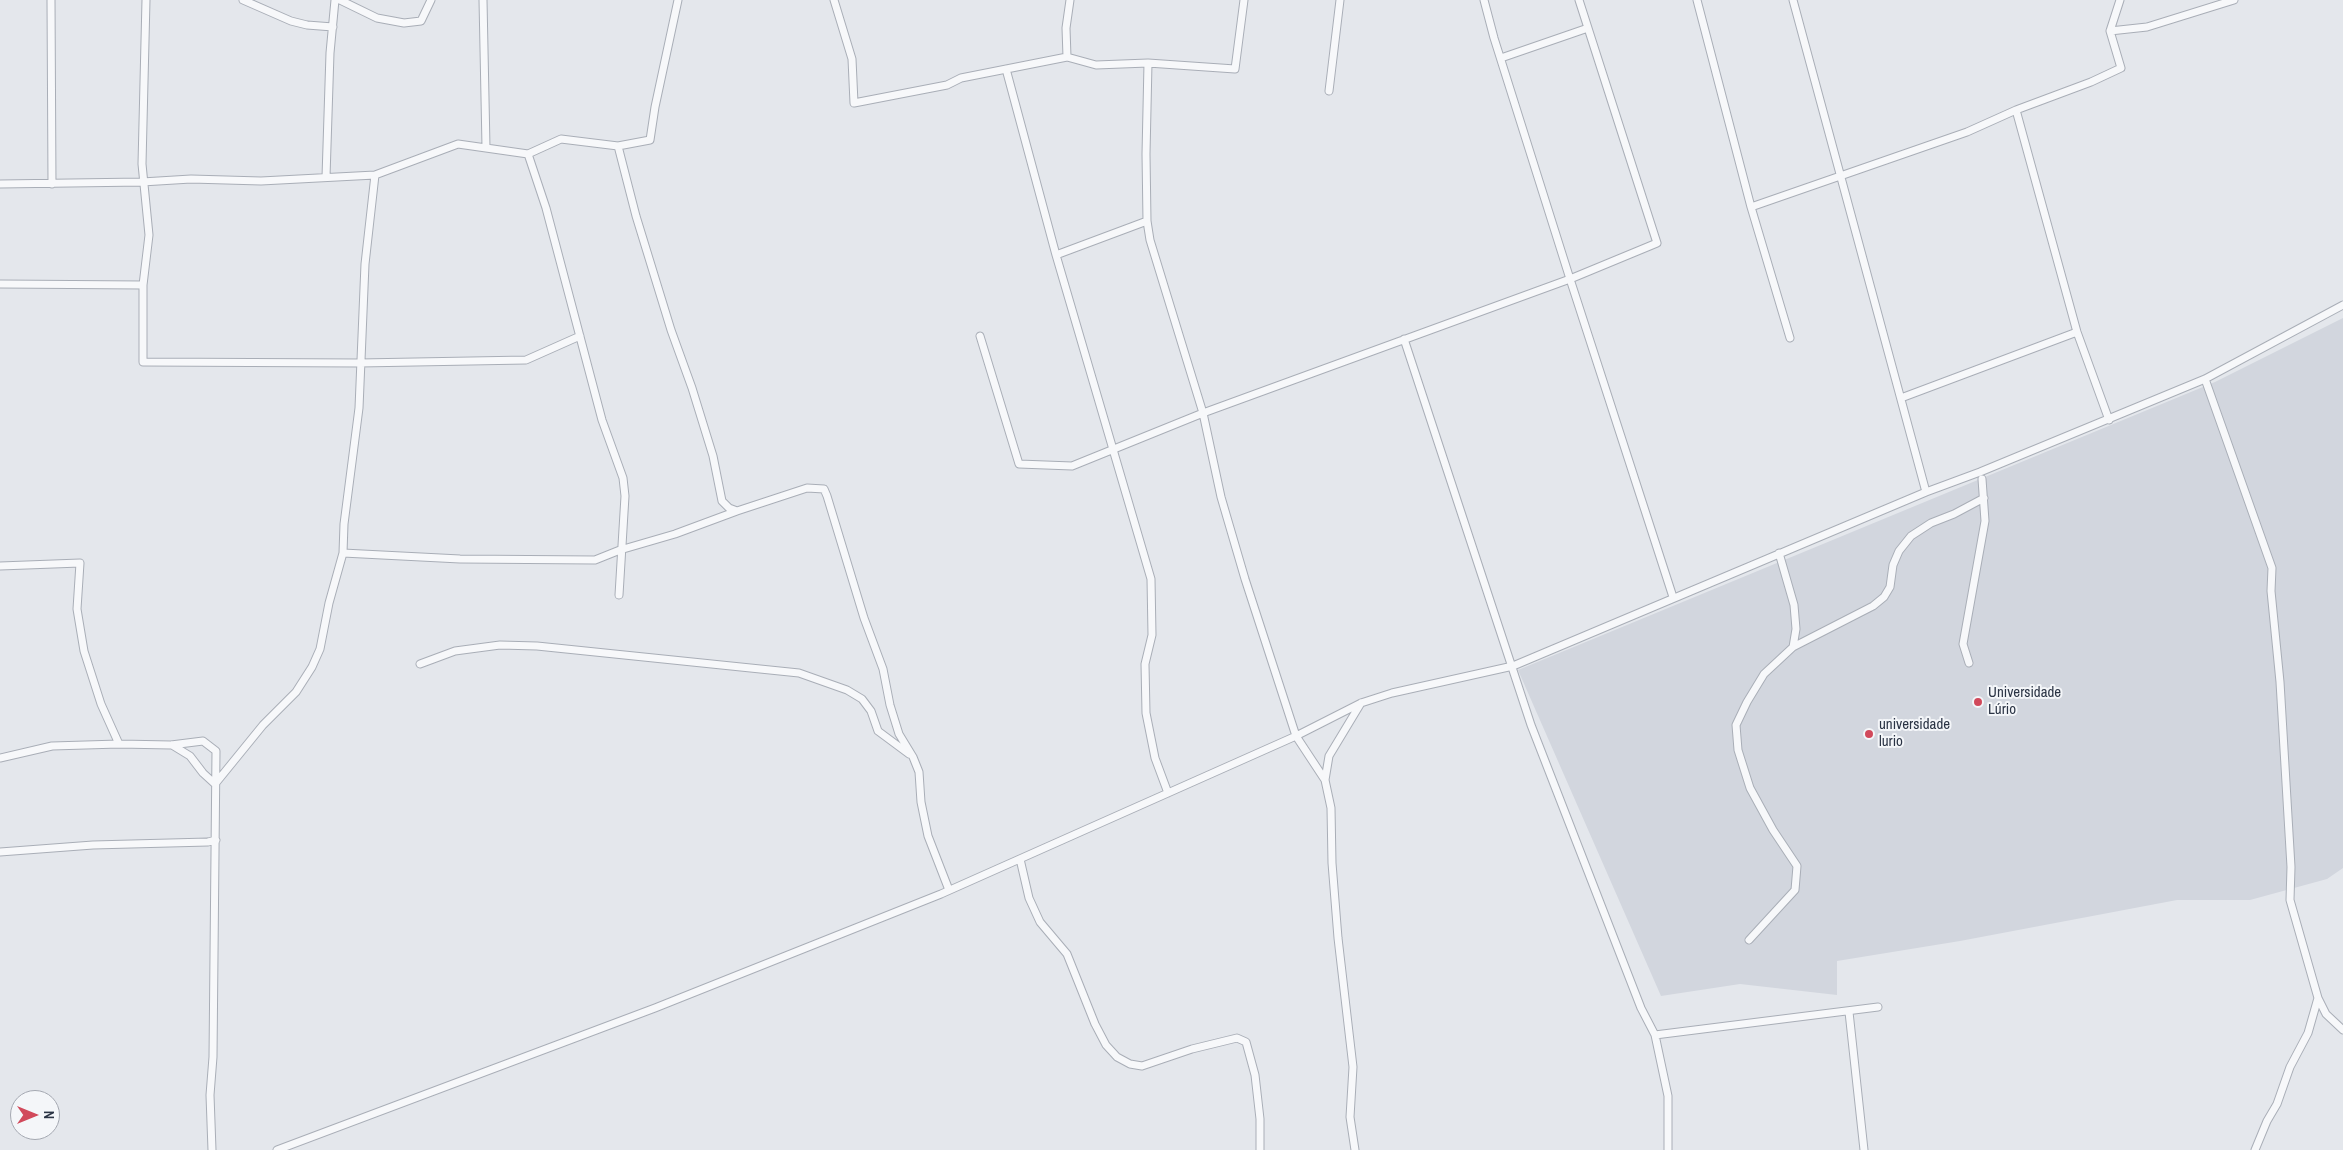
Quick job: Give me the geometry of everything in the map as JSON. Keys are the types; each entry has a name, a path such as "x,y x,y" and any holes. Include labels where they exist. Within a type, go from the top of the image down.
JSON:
{"street":[{"path":"51,0 52,184"},
{"path":"146,0 142,182 149,236 143,285 143,362 360,363 526,360 580,336"},
{"path":"244,0 291,21 307,25 332,27"},
{"path":"326,177 332,27 335,0"},
{"path":"340,0 377,18 404,23 421,21 431,0"},
{"path":"483,0 486,147"},
{"path":"0,184 142,182 191,178 261,181 375,175 458,144 528,154 561,139 618,146 650,140 654,107 678,0"},
{"path":"834,0 852,59 854,103 947,85 962,78 1067,57 1096,64 1148,63 1235,69 1244,0"},
{"path":"1067,57 1066,28 1070,0"},
{"path":"1329,92 1340,0"},
{"path":"1484,0 1570,279 1673,597"},
{"path":"980,336 1019,464 1072,466 1203,413 1570,279 1657,243 1579,0"},
{"path":"1697,0 1751,207 1790,338"},
{"path":"1793,0 1926,492"},
{"path":"1751,207 1967,132 2016,110 2091,82 2120,68 2110,31 2120,0"},
{"path":"2110,31 2146,27 2234,0"},
{"path":"1501,58 1588,28"},
{"path":"1148,63 1147,221 1150,240 1203,413 1221,497 1245,579 1296,736 1325,780 1331,808 1332,863 1338,938 1353,1067 1350,1117 1355,1150"},
{"path":"1006,69 1056,255 1097,389 1113,451 1151,579 1152,635 1145,664 1146,713 1156,758 1168,793"},
{"path":"2016,110 2077,332 2108,420"},
{"path":"618,146 636,216 665,312 713,456 722,501 729,508 737,511"},
{"path":"528,154 546,208 602,420 623,478 626,496 620,550 619,595"},
{"path":"215,784 264,725 296,692 312,668 320,649 328,603 343,553 344,524 359,408 365,264 375,175"},
{"path":"1056,255 1147,221"},
{"path":"0,284 143,285"},
{"path":"277,1150 286,1149 655,1008 948,890 1296,736 1361,703 1392,692 1513,666 1926,492 2108,420 2205,379 2343,305"},
{"path":"1901,398 2077,332"},
{"path":"1404,339 1541,751 1641,1008 1655,1035 1668,1096 1668,1150"},
{"path":"2205,379 2272,568 2271,591 2280,682 2291,867 2290,900 2318,998 2326,1014 2343,1030"},
{"path":"1968,663 1963,644 1985,521 1982,479"},
{"path":"343,553 460,559 596,560 620,550 676,534 800,489 813,487 824,489 839,528 864,618 883,668 890,706 899,734 913,757 918,772 921,802 928,836 948,890"},
{"path":"1749,940 1795,890 1797,866 1773,830 1750,788 1738,750 1736,725 1747,702 1764,674 1793,647 1873,606 1884,597 1890,587 1893,565 1899,551 1911,536 1931,523 1954,514 1984,498"},
{"path":"1779,553 1794,605 1796,629 1793,647"},
{"path":"0,566 80,562 78,609 84,651 101,704 119,744"},
{"path":"420,664 456,652 500,645 537,646 799,673 847,690 862,699 871,711 878,731 913,757"},
{"path":"1325,780 1329,756 1361,703"},
{"path":"0,758 52,746 172,745 203,741 216,751 213,1057 210,1095 212,1150"},
{"path":"172,745 190,756 203,773 215,784"},
{"path":"0,852 94,845 208,842 216,840"},
{"path":"1020,859 1029,898 1040,922 1067,954 1095,1024 1106,1045 1117,1057 1130,1064 1142,1066 1192,1048 1237,1038 1246,1042 1255,1076 1260,1119 1260,1150"},
{"path":"2255,1150 2267,1121 2277,1104 2290,1067 2308,1033 2318,998"},
{"path":"1655,1035 1878,1007"},
{"path":"1849,1012 1864,1150"}],"shaded area":[{"name":"Universidade Lúrio","path":"2343,318 2343,868 2327,879 2250,900 2177,900 1960,941 1837,961 1837,995 1740,984 1661,996 1518,670 2215,382"}],"place":[{"name":"Universidade Lúrio","path":"1978,702"},
{"name":"universidade lurio","path":"1869,734"}]}
